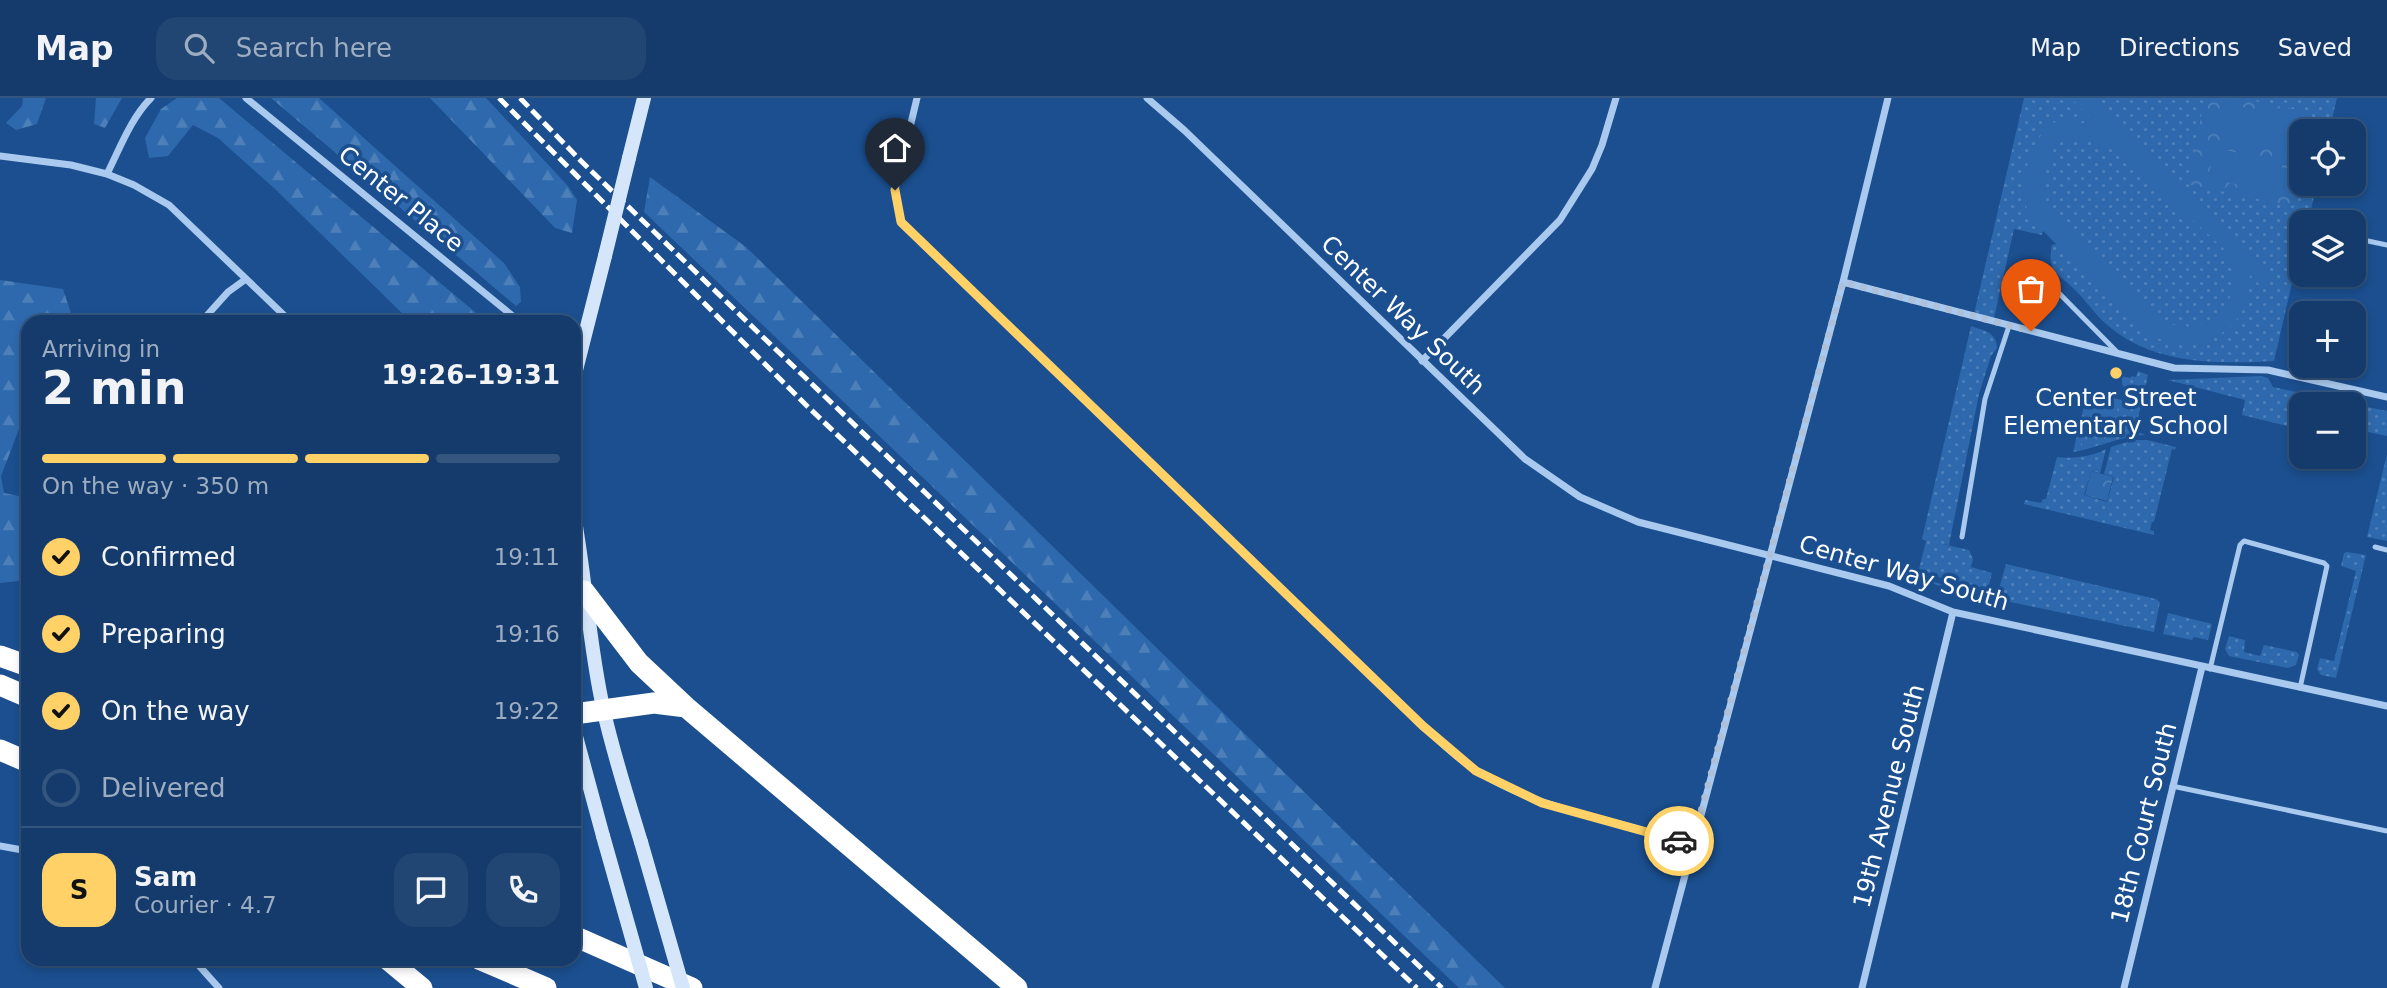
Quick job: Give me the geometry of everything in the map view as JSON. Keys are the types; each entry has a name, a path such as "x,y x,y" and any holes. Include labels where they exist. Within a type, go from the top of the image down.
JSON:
{"highway":[{"path":"584,591 639,663 686,707 1017,988"},
{"path":"0,656 21,664"},
{"path":"0,685 21,694"},
{"path":"581,713 654,703 686,707"},
{"path":"0,750 21,759"},
{"path":"581,939 692,988"},
{"path":"395,966 422,988"},
{"path":"496,966 546,988"}],"main road":[{"path":"581,346 644,98"},
{"path":"581,560 604,711 683,988"},
{"path":"581,755 646,988"}],"street":[{"path":"107,173 133,122 151,98"},
{"name":"Center Place","path":"246,98 511,315"},
{"path":"918,98 895,190 901,222 1423,726 1476,771 1542,803 1665,835 1692,845"},
{"name":"Center Way South","path":"1147,98 1184,130 1525,459 1580,497 1638,522 1889,586 1953,612 2387,706"},
{"path":"1422,361 1560,220 1592,169 1616,98"},
{"path":"1655,988 1843,282 1888,98"},
{"path":"0,156 71,164 107,173 134,184 169,205 284,315"},
{"path":"208,315 229,292 246,279"},
{"path":"1843,282 2174,369 2268,370 2387,397"},
{"name":"19th Avenue South","path":"1862,988 1953,612"},
{"name":"18th Court South","path":"2124,988 2172,786 2206,668"},
{"path":"0,846 21,850"},
{"path":"199,966 219,988"}],"lane":[{"path":"2366,241 2387,246"},
{"path":"2046,280 2119,354"},
{"path":"1962,537 1985,399 2009,326"},
{"path":"2206,668 2240,545 2244,541 2324,562 2327,566 2300,688"},
{"path":"2375,547 2387,550"},
{"path":"2172,786 2387,831"}],"green space":[{"path":"23,98 46,98 37,124 16,130 6,123 22,106"},
{"path":"96,98 122,98 105,128 94,124"},
{"path":"177,98 219,98 479,315 404,315 274,188 218,138 193,125 168,156 149,158 145,138 161,109"},
{"path":"271,98 319,98 504,263 520,287 521,302 516,306"},
{"path":"430,98 486,98 568,186 577,200 572,233 555,228"},
{"path":"2024,98 2337,98 2332,119 2289,119 2289,196 2314,196 2311,210 2289,210 2291,287 2274,361 2185,359 2143,347 2123,337 2101,319 2055,272 2051,254 2052,245 2057,244 2043,231 2042,235 2014,229 1994,318 1974,314"},
{"path":"2071,98 2091,98 2271,274 2262,287 2250,275 2249,291 2241,313 2231,326 2218,336 2194,344 2177,344 2152,335 2056,245 2028,211 2023,191 2025,177 2031,155 2042,133 2053,123 2060,121 2091,125 2093,121","holes":["2080,138 2094,141 2120,153 2224,249 2232,266 2231,297 2212,319 2198,325 2182,326 2164,322 2047,209 2043,199 2043,182 2051,155 2059,141"]},
{"path":"2205,98 2240,98 2312,113 2311,119 2289,119 2289,196 2295,196 2293,206 2187,184"},
{"path":"2224,103 2292,118 2289,119 2285,150 2217,135"},
{"path":"2215,148 2283,162 2277,193 2208,178"},
{"path":"650,177 746,247 1505,988 1459,988 644,212"},
{"path":"0,280 63,289 72,315 21,315 21,424 1,476 4,493 21,497 21,581 0,583"},
{"path":"1971,326 1992,335 1997,348 1991,356 1979,394 1949,545 1938,543 1969,550 1973,559 1971,567 1992,573 1986,596 1919,569 1926,541 1922,539"},
{"path":"2138,371 2148,375 2143,398 2128,395 2122,384 2122,376 2136,377"},
{"path":"2261,376 2268,378 2273,387 2296,392 2289,392 2289,427 2242,415 2245,400 2168,380"},
{"path":"2088,390 2141,406 2135,430 2145,435 2073,452"},
{"path":"2098,393 2115,399 2118,405 2117,415 2102,442 2081,450 2089,403"},
{"path":"2366,407 2387,411 2387,436 2366,432"},
{"path":"2133,440 2147,440 2176,447 2175,450 2172,449 2150,530 2154,531 2154,535 2024,504 2025,500 2041,503 2046,499 2057,457 2081,457 2106,449 2100,473 2091,471 2084,495 2107,502 2114,477 2104,474 2111,447"},
{"path":"2387,454 2387,541 2367,537"},
{"path":"2091,471 2113,477 2107,501 2085,495"},
{"path":"2344,553 2366,555 2336,678 2321,675 2317,669 2320,658 2334,661 2356,571 2341,566"},
{"path":"2006,564 2156,599 2160,602 2154,632 1996,599"},
{"path":"1918,575 1985,602 1985,604 1916,577"},
{"path":"2168,613 2212,624 2208,640 2194,637 2192,640 2163,634"},
{"path":"2229,636 2245,640 2244,652 2260,656 2264,645 2297,652 2299,655 2296,665 2288,668 2229,656 2225,649"}],"railway":[{"path":"499,98 805,404 1417,988"},
{"path":"520,98 581,161 766,340 1442,988"}],"way so far":[{"path":"1679,841 1692,845 1843,282 2031,331"}],"place":[{"name":"Center Street Elementary School","path":"2116,373"}],"route":[{"path":"895,190 901,222 1423,726 1476,771 1542,803 1679,841"}]}
